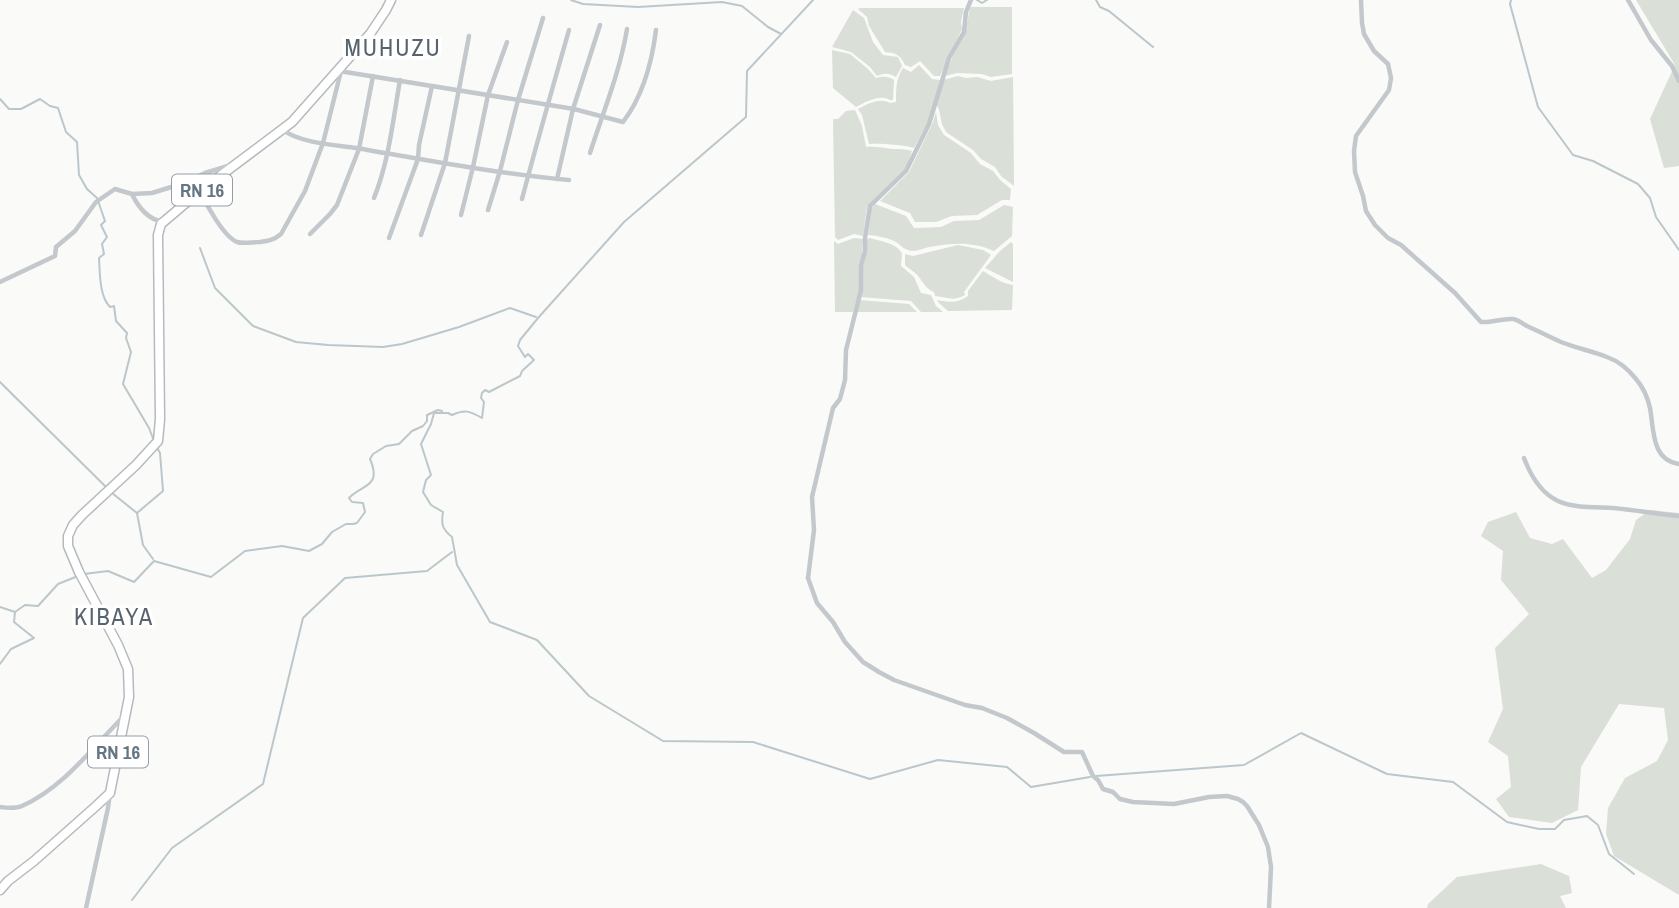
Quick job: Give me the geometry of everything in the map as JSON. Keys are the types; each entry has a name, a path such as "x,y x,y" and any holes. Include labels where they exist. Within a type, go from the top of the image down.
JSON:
{"main road":[{"name":"RN 16","path":"0,890 110,793 130,696 130,682 125,659 80,574 68,546 68,536 73,525 156,444 160,433 158,235 161,224 200,191 282,130 305,108 370,34 391,0"}],"street":[{"path":"971,0 966,12 964,32 949,58 929,124 906,171 868,211 861,289 846,350 845,380 827,429 812,497 814,530 808,578 821,610 863,662 894,680 1007,718 1064,752 1082,752 1093,776 1103,789 1113,792 1121,799 1167,804 1227,796 1243,802 1259,825 1268,847 1271,867 1269,908"},
{"path":"1361,0 1364,34 1374,51 1388,64 1391,78 1389,90 1356,136 1354,143 1354,172 1366,211 1375,225 1455,293 1481,322 1518,320 1561,342 1607,357 1626,368 1637,380 1647,399 1655,444 1661,454 1672,463 1679,464"},
{"path":"1628,0 1679,81"},
{"path":"488,210 543,18"},
{"path":"557,179 573,108 600,25"},
{"path":"590,153 624,50 627,29"},
{"path":"522,198 569,30"},
{"path":"200,191 209,210 237,242 269,241 281,234 305,191 323,143 340,71 573,108 623,122 631,111 649,68 656,30"},
{"path":"421,235 445,163 469,36"},
{"path":"461,215 488,95 507,43"},
{"path":"310,234 337,205 359,149 373,76"},
{"path":"374,198 387,154 400,80"},
{"path":"389,238 418,159 432,86"},
{"path":"282,130 290,135 323,143 569,180"},
{"path":"0,282 55,256 56,247 75,231 98,201 115,189 132,194 163,190 237,163"},
{"path":"132,194 150,217 165,221"},
{"path":"1524,458 1534,478 1556,500 1573,505 1679,516"},
{"path":"0,807 21,806 57,785 127,712"},
{"path":"86,908 110,793"}],"shaded area":[{"path":"1636,0 1679,0 1679,166 1664,168 1650,119 1675,65"},
{"path":"970,7 1012,7 1012,74 991,77 957,73 945,76 966,30"},
{"path":"964,8 962,29 940,76 934,76 920,61 911,67 905,65 898,55 885,52 869,26 867,17 858,9"},
{"path":"853,10 864,18 873,42 883,55 898,57 902,66 896,77 887,74 877,76 851,52 832,47"},
{"path":"832,50 850,54 876,78 894,80 893,100 877,98 856,107 833,88"},
{"path":"919,65 932,79 940,80 930,118 914,148 869,144 858,109 878,101 896,102 896,88 903,68 911,72"},
{"path":"958,76 991,81 1013,77 1014,186 1001,176 995,167 946,132 936,103 943,80"},
{"path":"855,110 862,126 866,147 912,151 906,171 867,207 863,236 854,234 838,240 835,237 833,119 838,119 846,111"},
{"path":"936,112 938,125 944,135 993,171 1011,189 1010,200 1002,200 977,215 952,216 936,222 915,222 910,213 880,201 909,172"},
{"path":"875,204 906,216 914,228 941,227 954,221 979,220 1004,205 1013,207 1012,236 994,251 962,244 910,251 892,240 868,235 871,209"},
{"path":"854,238 863,239 860,288 853,312 835,312 834,241 838,244"},
{"path":"870,238 900,250 901,266 914,277 921,293 931,295 936,306 943,312 921,312 911,301 860,297 866,239"},
{"path":"1011,242 1013,244 1013,282 985,268"},
{"path":"958,245 983,250 991,255 961,297 953,299 935,296 905,265 905,254 913,256"},
{"path":"983,271 1013,285 1012,310 948,311 939,303 937,300 953,302 968,296 968,291"},
{"path":"859,300 909,304 917,312 856,312"},
{"path":"1650,510 1679,513 1679,895 1614,856 1606,834 1608,808 1625,778 1657,761 1668,740 1664,708 1619,704 1581,767 1578,810 1552,823 1509,817 1496,799 1511,787 1508,756 1488,742 1503,709 1495,648 1529,614 1501,580 1503,551 1481,536 1488,522 1516,512 1530,538 1552,544 1563,539 1592,578 1606,570 1630,539 1636,520"},
{"path":"1541,864 1569,876 1572,893 1560,896 1566,908 1427,908 1457,877"}],"waterway":[{"path":"571,0 583,4 638,7 722,2 742,6 781,34"},
{"path":"448,413 452,415 467,412 482,418 482,393 520,376 534,360 528,354 525,357 518,346 520,340 624,222 746,117 747,71 813,0"},
{"path":"977,0 982,3 987,0"},
{"path":"1096,0 1100,7 1109,11 1153,47"},
{"path":"1511,0 1538,107 1573,155 1593,161 1638,184 1650,198 1656,217 1679,250"},
{"path":"0,99 9,109 21,109 40,99 58,108 66,132 77,142 79,175 87,189 97,198 105,221 101,225 107,237 102,244 104,254 99,258 102,290 106,302 110,307 114,306 116,321 127,333 131,352 123,384 154,441"},
{"path":"200,248 215,288 253,326 296,342 383,347 459,327 510,308 536,317"},
{"path":"0,382 106,487"},
{"path":"84,574 108,571 134,582 154,561 211,577 245,551 282,546 309,551 322,544 332,532 346,524 357,523 365,512 363,503 352,502 349,498 372,480 374,475 370,459 373,454 386,446 399,444 412,431 423,426 427,415 442,411"},
{"path":"447,413 434,413 421,444 431,475 426,480 423,492 431,505 443,512 443,526 452,537 457,565 490,622 537,640 589,696 663,741 753,742 870,779 938,760 1007,767 1031,787 1090,777"},
{"path":"137,513 163,491 160,453 156,446"},
{"path":"112,493 137,513 143,545 153,559"},
{"path":"132,900 172,848 263,784 303,618 345,578 427,571 452,552"},
{"path":"0,664 11,649 34,638 14,622 15,612 25,605 38,606 58,584 78,576"},
{"path":"0,607 15,612"},
{"path":"1096,776 1244,765 1301,733 1387,774 1453,782 1507,822 1539,829 1555,829 1564,820 1587,816 1598,825 1609,854 1634,874"}],"district":[{"name":"MUHUZU","path":"393,47"},
{"name":"KIBAYA","path":"114,616"}]}
